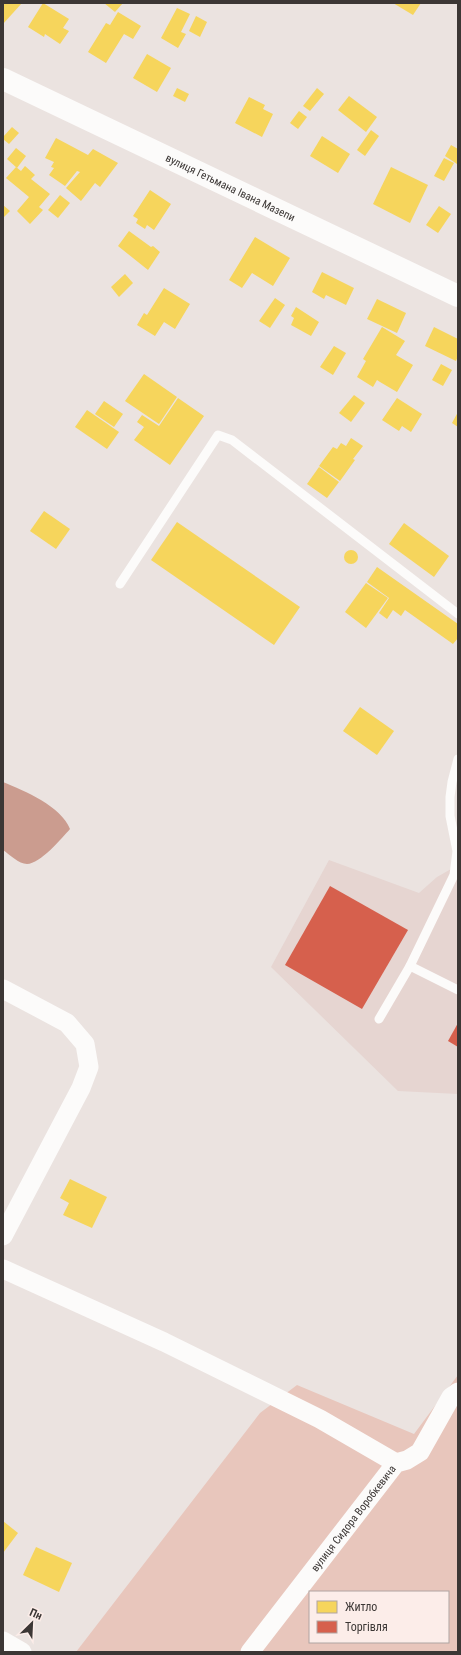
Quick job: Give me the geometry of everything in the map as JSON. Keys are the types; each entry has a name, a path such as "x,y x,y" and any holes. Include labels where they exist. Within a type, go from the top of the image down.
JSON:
{"main road":[{"name":"вулиця Гетьмана Івана Мазепи","path":"3,79 458,296"}],"street":[{"path":"3,989 67,1024 85,1044 89,1067 82,1088 3,1236"},
{"path":"3,1269 171,1345 320,1419 396,1463"},
{"name":"вулиця Сидора Воробкевича","path":"250,1652 396,1463 407,1460 420,1452 451,1397 458,1392"},
{"path":"3,1641 22,1652"}],"lane":[{"path":"120,584 218,435 232,440 458,614"},
{"path":"379,1019 410,966 454,876 457,851 450,816 450,797 458,759"},
{"path":"410,966 458,990"}],"shaded area":[{"path":"3,782 51,806 59,813 70,829 50,850 32,863 24,864 3,850"},
{"path":"329,860 419,893 437,877 458,865 458,1094 398,1091 271,967"},
{"path":"458,1375 458,1652 76,1652 260,1413 297,1385 414,1434"}],"building: Житло":[{"path":"3,3 22,3 3,24"},
{"path":"43,3 69,19 63,28 69,31 60,44 45,34 44,37 28,27"},
{"path":"104,3 123,3 115,12"},
{"path":"393,3 421,3 413,15"},
{"path":"177,8 190,14 181,32 186,34 178,48 161,38"},
{"path":"118,12 141,26 133,39 124,34 106,63 88,52 106,23 110,25"},
{"path":"196,16 207,22 200,37 189,31"},
{"path":"147,54 171,68 157,92 133,78"},
{"path":"177,88 189,94 185,102 173,96"},
{"path":"317,88 324,94 310,111 303,106"},
{"path":"349,96 377,117 366,132 338,110"},
{"path":"249,97 265,105 263,109 273,114 262,137 235,123"},
{"path":"299,111 307,117 298,129 290,123"},
{"path":"12,127 19,133 9,144 3,139 3,137"},
{"path":"371,130 379,136 365,156 357,150"},
{"path":"322,136 350,154 338,173 310,156"},
{"path":"56,138 88,155 93,149 118,163 100,187 95,183 81,201 66,188 80,172 77,171 65,186 49,175 54,168 51,167 54,162 45,158"},
{"path":"451,145 458,149 457,164 445,156"},
{"path":"16,148 26,156 17,168 7,159"},
{"path":"444,158 454,163 444,181 434,176"},
{"path":"25,166 35,175 31,179 50,194 39,207 43,210 30,224 17,211 29,197 6,178 16,167 21,171"},
{"path":"391,167 428,185 410,223 373,204"},
{"path":"150,190 171,204 154,230 147,225 145,229 136,223 138,219 133,216"},
{"path":"60,195 70,203 58,218 48,210"},
{"path":"3,205 10,211 3,218"},
{"path":"439,206 451,214 438,233 426,225"},
{"path":"129,231 160,252 148,270 118,246"},
{"path":"255,237 290,258 273,286 252,273 242,288 229,280"},
{"path":"322,272 354,288 346,305 326,295 324,299 312,292"},
{"path":"125,274 133,283 119,297 111,287"},
{"path":"164,288 190,304 175,329 164,322 155,336 137,325 144,313 147,315"},
{"path":"275,298 285,305 270,328 259,321"},
{"path":"377,299 406,313 397,333 367,319"},
{"path":"296,307 319,322 311,336 291,325 294,318 291,316"},
{"path":"382,327 405,341 396,355 413,365 397,392 377,380 373,387 357,377 366,361 363,359"},
{"path":"434,327 458,339 458,356 456,361 425,346"},
{"path":"334,346 346,353 333,375 320,367"},
{"path":"441,364 452,370 443,386 432,380"},
{"path":"144,374 177,397 159,424 125,401"},
{"path":"354,395 365,403 351,422 339,413"},
{"path":"178,398 204,416 170,465 134,440 144,427 137,422 142,415 159,426"},
{"path":"397,398 422,414 411,432 402,426 399,431 382,420"},
{"path":"104,401 123,414 114,427 95,414"},
{"path":"87,410 119,432 107,449 75,427"},
{"path":"458,412 458,427 452,423"},
{"path":"351,438 363,446 353,459 355,460 340,481 319,466 333,447 337,449 341,443 346,446"},
{"path":"319,467 339,482 327,498 307,484"},
{"path":"44,511 70,529 56,549 30,531"},
{"path":"177,522 300,607 274,645 151,560"},
{"path":"404,523 449,556 434,577 389,544"},
{"path":"348,550 354,550 358,554 358,560 354,564 348,564 344,560 344,554"},
{"path":"377,567 458,624 458,638 453,644 405,610 401,616 393,610 387,619 379,613 389,598 367,582"},
{"path":"366,583 388,598 366,628 345,612"},
{"path":"360,707 394,731 377,755 343,731"},
{"path":"70,1179 107,1197 92,1228 63,1215 69,1203 60,1198"},
{"path":"3,1521 18,1533 3,1553"},
{"path":"36,1547 72,1563 59,1592 23,1575"}],"building: Торгівля":[{"path":"330,886 408,930 362,1009 285,965"},
{"path":"458,1023 458,1047 448,1041"}]}
